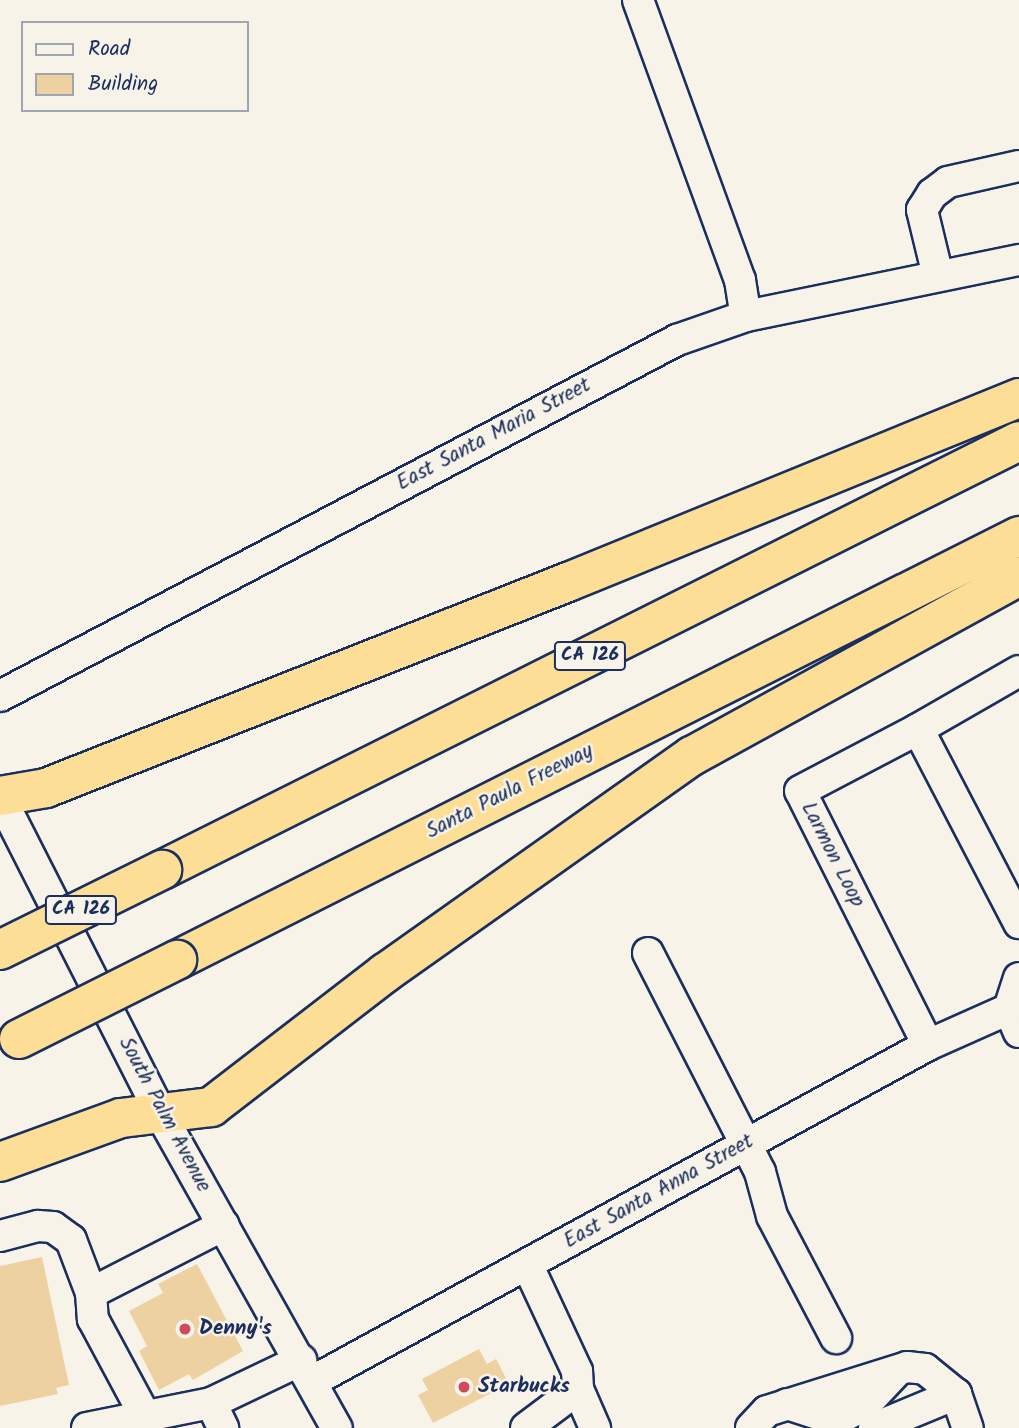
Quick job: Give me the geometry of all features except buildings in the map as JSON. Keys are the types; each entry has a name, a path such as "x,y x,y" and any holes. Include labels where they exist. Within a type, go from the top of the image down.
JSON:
{"highway":[{"path":"0,796 72,778 1019,398"},
{"name":"CA 126","path":"0,950 1019,441"},
{"name":"Santa Paula Freeway","path":"10,1043 1019,536"},
{"path":"0,1162 121,1118 211,1107 408,957 692,757 1019,576"}],"street":[{"path":"638,0 740,280 746,316"},
{"path":"938,276 922,209 932,194 948,182 1019,166"},
{"name":"East Santa Maria Street","path":"0,696 677,340 746,316 1019,260"},
{"path":"1019,671 918,729 1019,923"},
{"name":"Larmon Loop","path":"918,729 800,791 928,1045"},
{"name":"South Palm Avenue","path":"0,796 161,1115 337,1428"},
{"path":"648,953 760,1172 772,1216 836,1338"},
{"name":"East Santa Anna Street","path":"87,1428 145,1416 217,1415 527,1264 928,1045 1014,1021 1019,978"},
{"path":"91,1293 224,1225"},
{"path":"0,1236 38,1226 62,1233 71,1240 91,1293 93,1319 145,1416"},
{"path":"527,1264 577,1371 578,1389 594,1428"},
{"path":"751,1428 761,1414 787,1404 823,1416 844,1416 865,1405 899,1369 925,1369 956,1394 968,1428"},
{"path":"526,1428 578,1389"},
{"path":"874,1428 956,1394"}],"place":[{"name":"Denny's","path":"185,1329"},
{"name":"Starbucks","path":"464,1387"}]}
